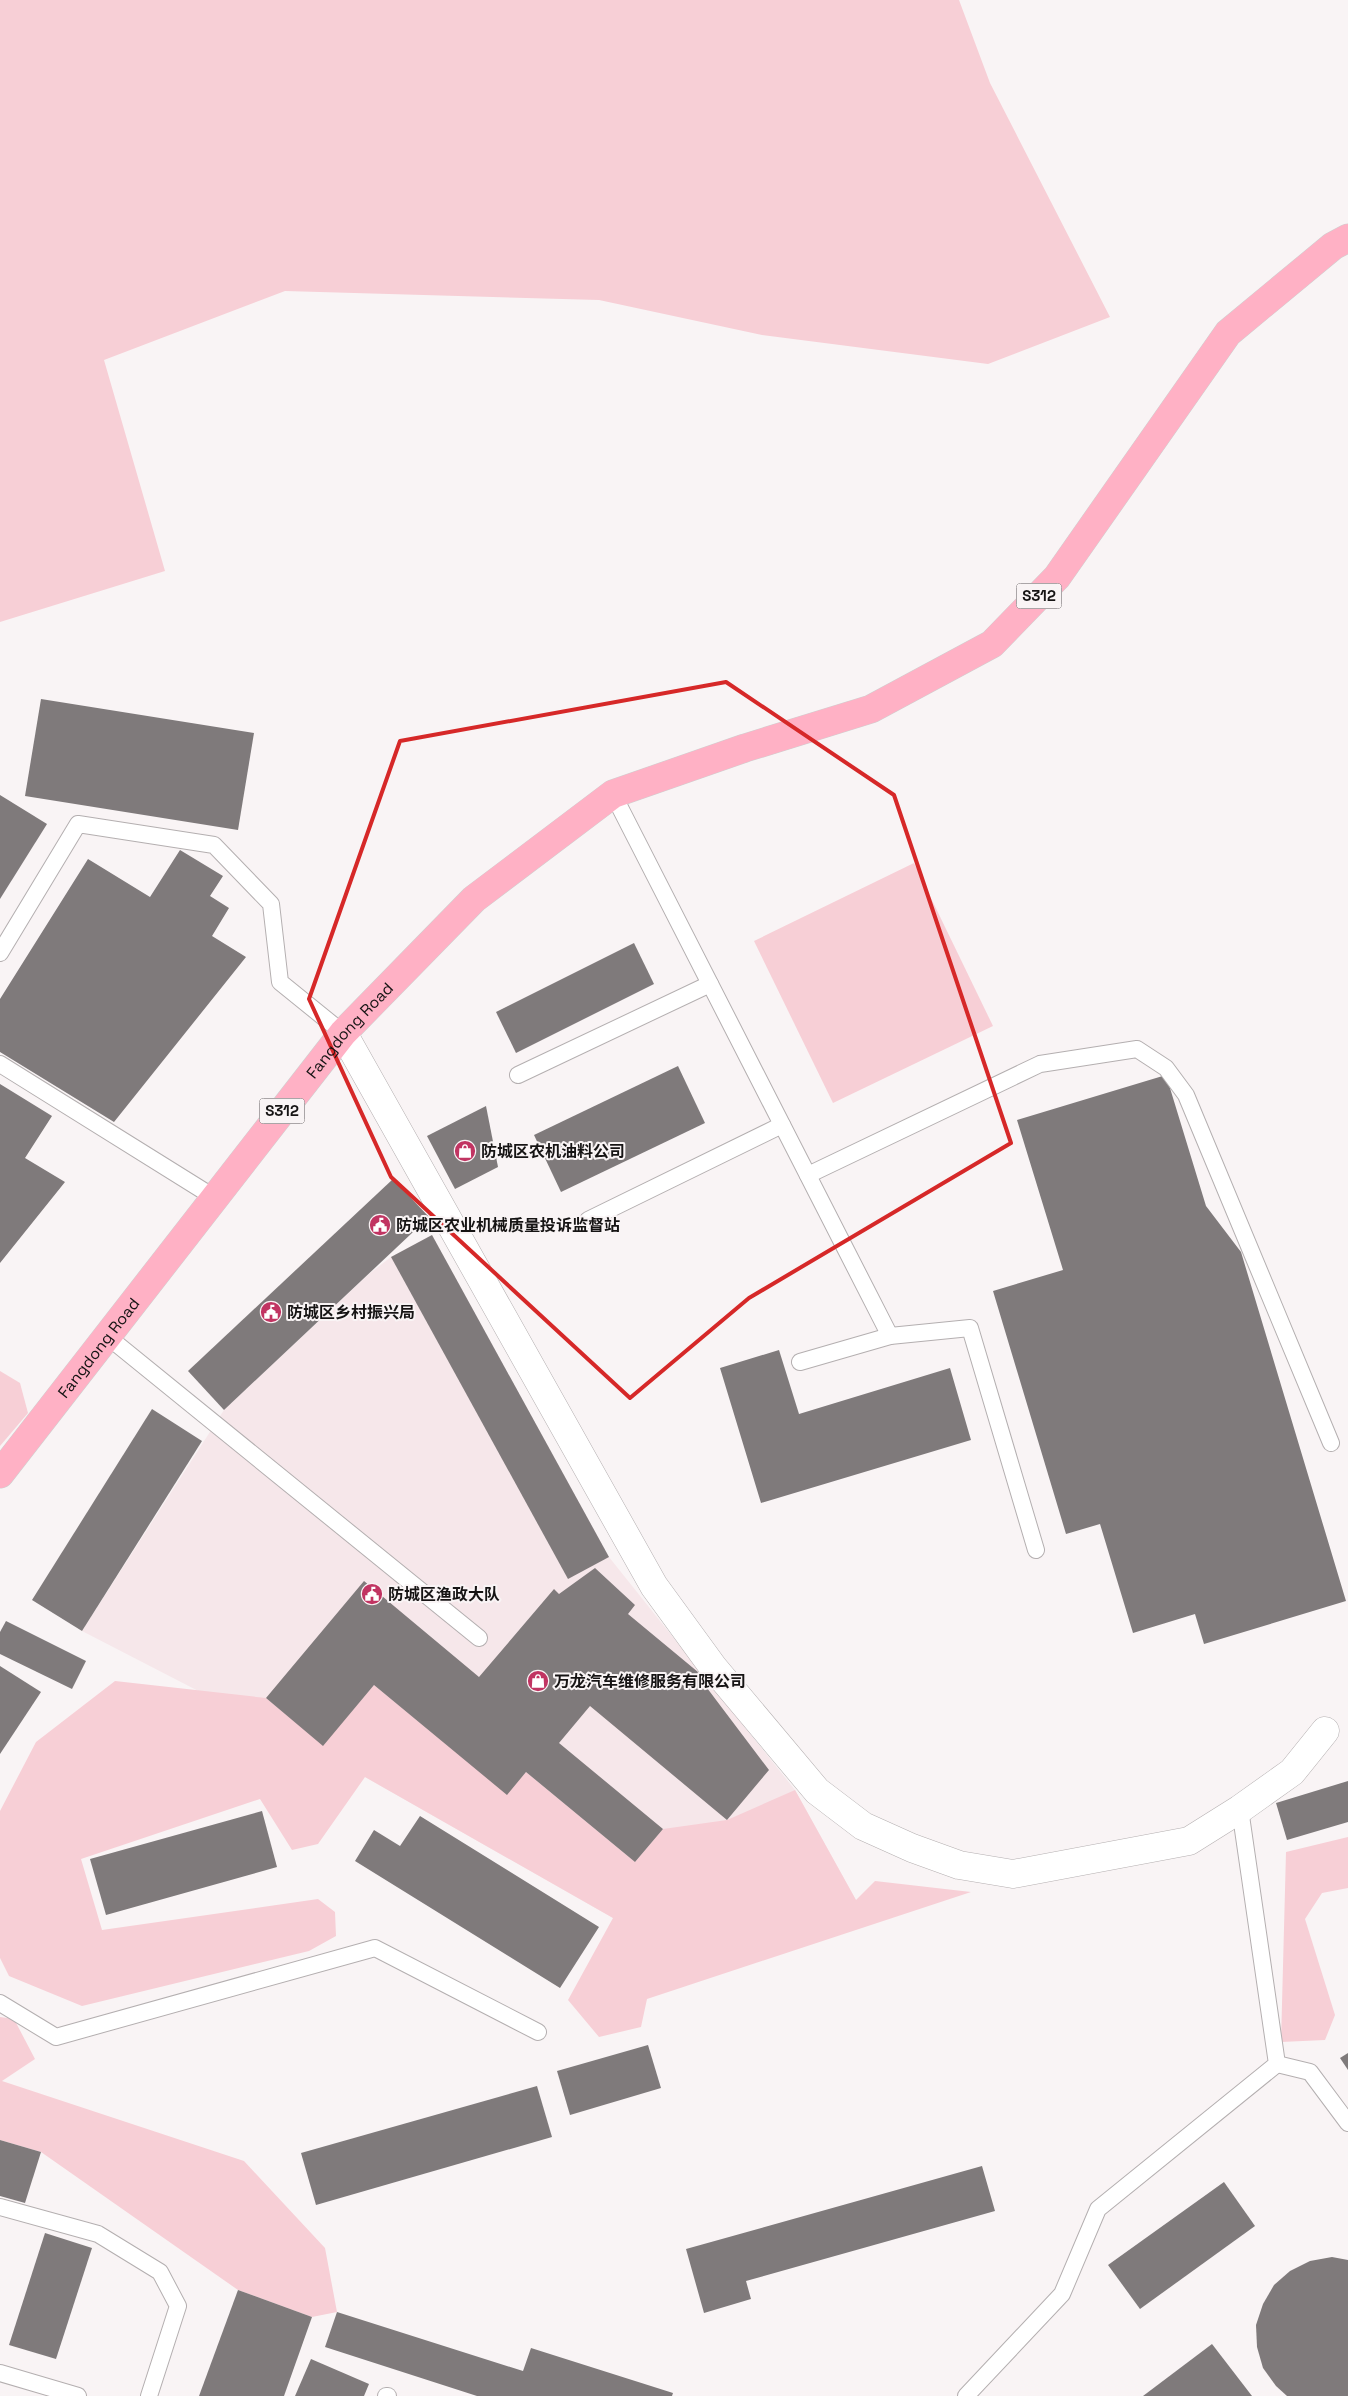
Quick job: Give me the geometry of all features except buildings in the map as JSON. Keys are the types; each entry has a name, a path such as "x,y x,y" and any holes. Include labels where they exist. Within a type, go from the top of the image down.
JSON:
{"main road":[{"name":"S312","path":"613,794 745,748 871,710 992,644 1057,577 1228,333 1333,246 1348,238"},
{"name":"Fangdong Road","path":"0,1474 343,1033 474,899 613,794"}],"street":[{"path":"343,1033 654,1586 713,1667 817,1791 864,1826 912,1848 959,1865 1013,1874 1189,1841 1240,1809 1292,1772 1325,1732"}],"lane":[{"path":"613,794 890,1336"},
{"path":"0,953 78,824 214,845 271,904 280,982 343,1033"},
{"path":"518,1075 710,984"},
{"path":"808,1176 1040,1064 1137,1049 1166,1068 1186,1095 1332,1443"},
{"path":"0,1064 214,1198"},
{"path":"588,1220 782,1126"},
{"path":"800,1362 890,1336 970,1328 1036,1550"},
{"path":"107,1336 479,1638"},
{"path":"1240,1809 1277,2064"},
{"path":"0,2003 56,2036 375,1948 538,2032"},
{"path":"1277,2064 1310,2072 1348,2123"},
{"path":"966,2396 1062,2294 1098,2209 1277,2064"},
{"path":"0,2206 98,2234 160,2272 178,2306 149,2396"},
{"path":"0,2373 78,2396"}],"highlighted area":[{"path":"726,682 894,795 1011,1143 749,1298 630,1398 391,1177 309,999 400,741"}],"shaded area":[{"path":"0,0 959,0 990,83 1110,317 988,364 762,335 599,300 285,291 104,360 165,571 0,622"},
{"path":"914,863 993,1026 833,1103 754,941"},
{"name":"防城区渔政大队","path":"432,1235 609,1557 795,1790 856,1900 613,1918 365,1777 82,1631 224,1410 369,1274 391,1257"},
{"path":"0,1371 20,1383 28,1413 0,1446"},
{"path":"115,1681 266,1698 323,1745 374,1685 507,1794 526,1772 635,1862 663,1829 727,1820 795,1790 856,1900 875,1881 971,1892 647,1999 641,2027 599,2037 568,2000 613,1918 365,1777 318,1844 292,1850 260,1799 81,1859 102,1930 318,1899 335,1912 336,1936 309,1951 82,2006 9,1976 0,1958 0,1811 36,1742"},
{"path":"1348,1837 1348,1888 1322,1893 1305,1919 1335,2015 1325,2040 1281,2042 1286,1852"},
{"path":"0,2017 14,2019 35,2059 2,2081 244,2161 325,2248 337,2312 312,2317 238,2290 41,2152 0,2140"}],"place":[{"name":"防城区农机油料公司","path":"465,1151"},
{"name":"防城区农业机械质量投诉监督站","path":"380,1225"},
{"name":"防城区乡村振兴局","path":"271,1312"},
{"name":"防城区渔政大队","path":"372,1594"},
{"name":"万龙汽车维修服务有限公司","path":"538,1681"}]}
